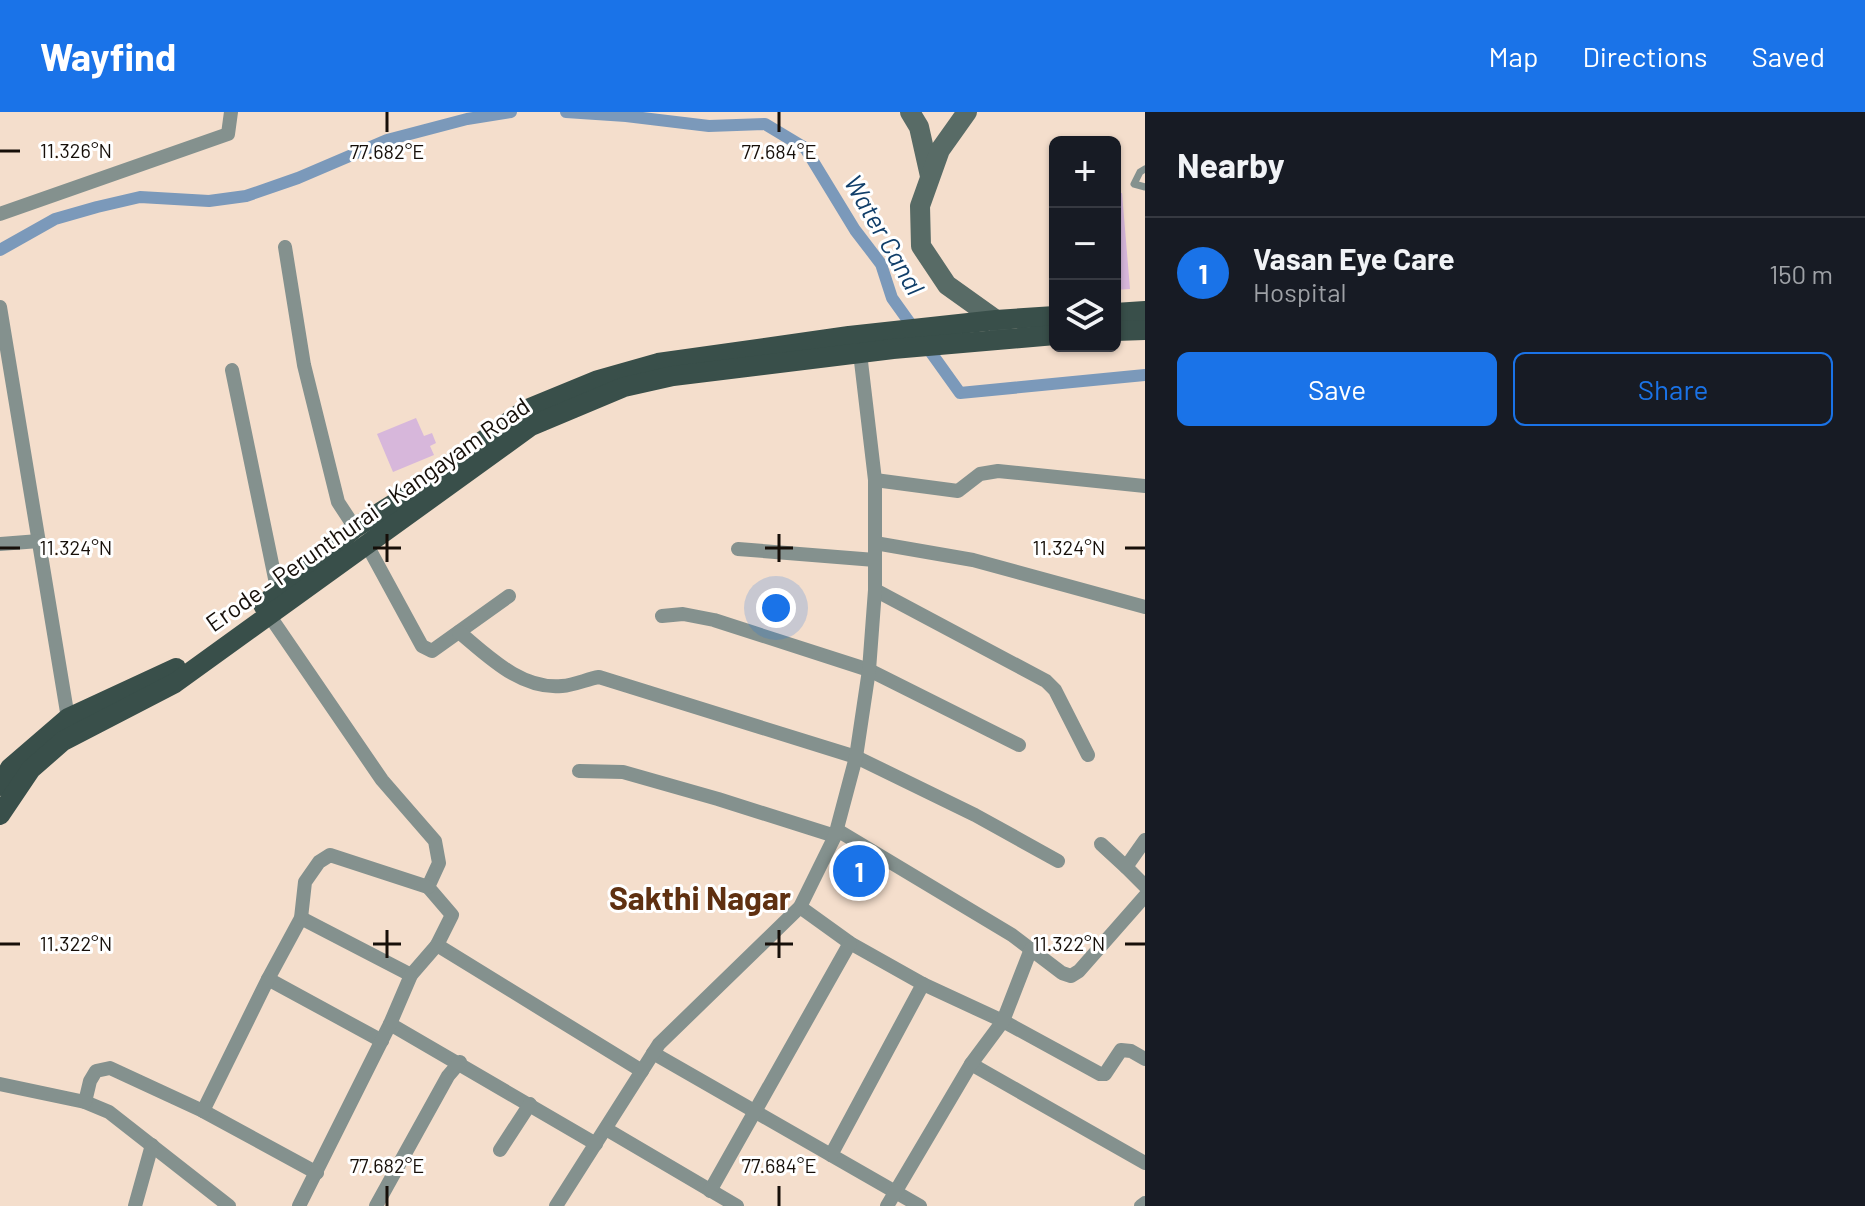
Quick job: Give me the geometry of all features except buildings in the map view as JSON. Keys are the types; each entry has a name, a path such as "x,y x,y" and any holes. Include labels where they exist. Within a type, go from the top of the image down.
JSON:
{"main road":[{"path":"1121,313 1145,311"},
{"name":"Erode - Perunthurai - Kangayam Road","path":"546,410 598,380 658,363 952,334 1049,317"},
{"name":"Erode - Perunthurai - Kangayam Road","path":"1000,328 1049,334"},
{"path":"1121,331 1145,330"},
{"name":"Erode - Perunthurai - Kangayam Road","path":"0,815 31,769 63,741 175,683 269,615 411,493 525,410 546,410 673,376 860,353 890,340"},
{"name":"Erode - Perunthurai - Kangayam Road","path":"3,774 68,718 166,674 361,537"}],"street":[{"path":"0,214 228,134 231,112"},
{"path":"910,112 919,127 930,178"},
{"path":"967,112 940,150 920,206 921,246 947,285 1000,328"},
{"path":"285,247 304,365 338,502 422,646 432,651 509,596"},
{"path":"0,307 68,718"},
{"path":"556,1206 659,1044 800,907 836,833 856,757 869,670 875,590 875,480 860,353"},
{"path":"232,370 278,593"},
{"path":"875,480 958,491 980,474 998,471 1145,486"},
{"path":"0,544 39,541"},
{"path":"875,543 973,560 1145,607"},
{"path":"738,549 875,560"},
{"path":"875,590 1046,681 1055,690 1088,755"},
{"path":"662,616 683,614 714,620 869,670 1019,745"},
{"path":"269,615 382,780 435,841 439,863 428,887"},
{"path":"459,632 510,673 543,685 564,686 599,677 856,757 975,815 1058,861"},
{"path":"579,771 623,772 836,833 1012,935 1062,973 1071,976 1079,971 1145,896"},
{"path":"1126,867 1145,840"},
{"path":"1101,844 1145,886"},
{"path":"203,1111 301,918 305,882 319,862 330,855 428,887 452,915 437,945 411,975 382,1041 299,1206"},
{"path":"800,907 850,943 923,984 1003,1021 1100,1074 1108,1071 1121,1050 1131,1051 1145,1059"},
{"path":"301,918 411,975"},
{"path":"710,1191 850,943"},
{"path":"437,945 642,1071"},
{"path":"887,1206 971,1064 1003,1021 1031,949"},
{"path":"268,979 382,1041"},
{"path":"831,1155 923,984"},
{"path":"390,1024 596,1144"},
{"path":"653,1053 920,1206"},
{"path":"376,1206 448,1076 460,1062"},
{"path":"971,1064 1145,1163"},
{"path":"85,1102 96,1071 110,1068 203,1111 317,1173"},
{"path":"0,1084 85,1102 109,1112 227,1205"},
{"path":"500,1150 530,1104"},
{"path":"606,1129 737,1206"},
{"path":"135,1206 152,1145"}],"lane":[{"path":"1145,169 1134,184 1145,187"}],"waterway":[{"name":"Water Canal","path":"0,250 55,219 97,207 140,197 209,201 246,196 298,178 387,140 467,119 511,112"},
{"name":"Water Canal","path":"566,112 709,126 765,124 805,148 855,230 881,264 892,298 960,393 1145,375"}],"place":[{"name":"Vasan Eye Care","path":"859,871"}],"district":[{"name":"Sakthi Nagar","path":"700,899"}]}
